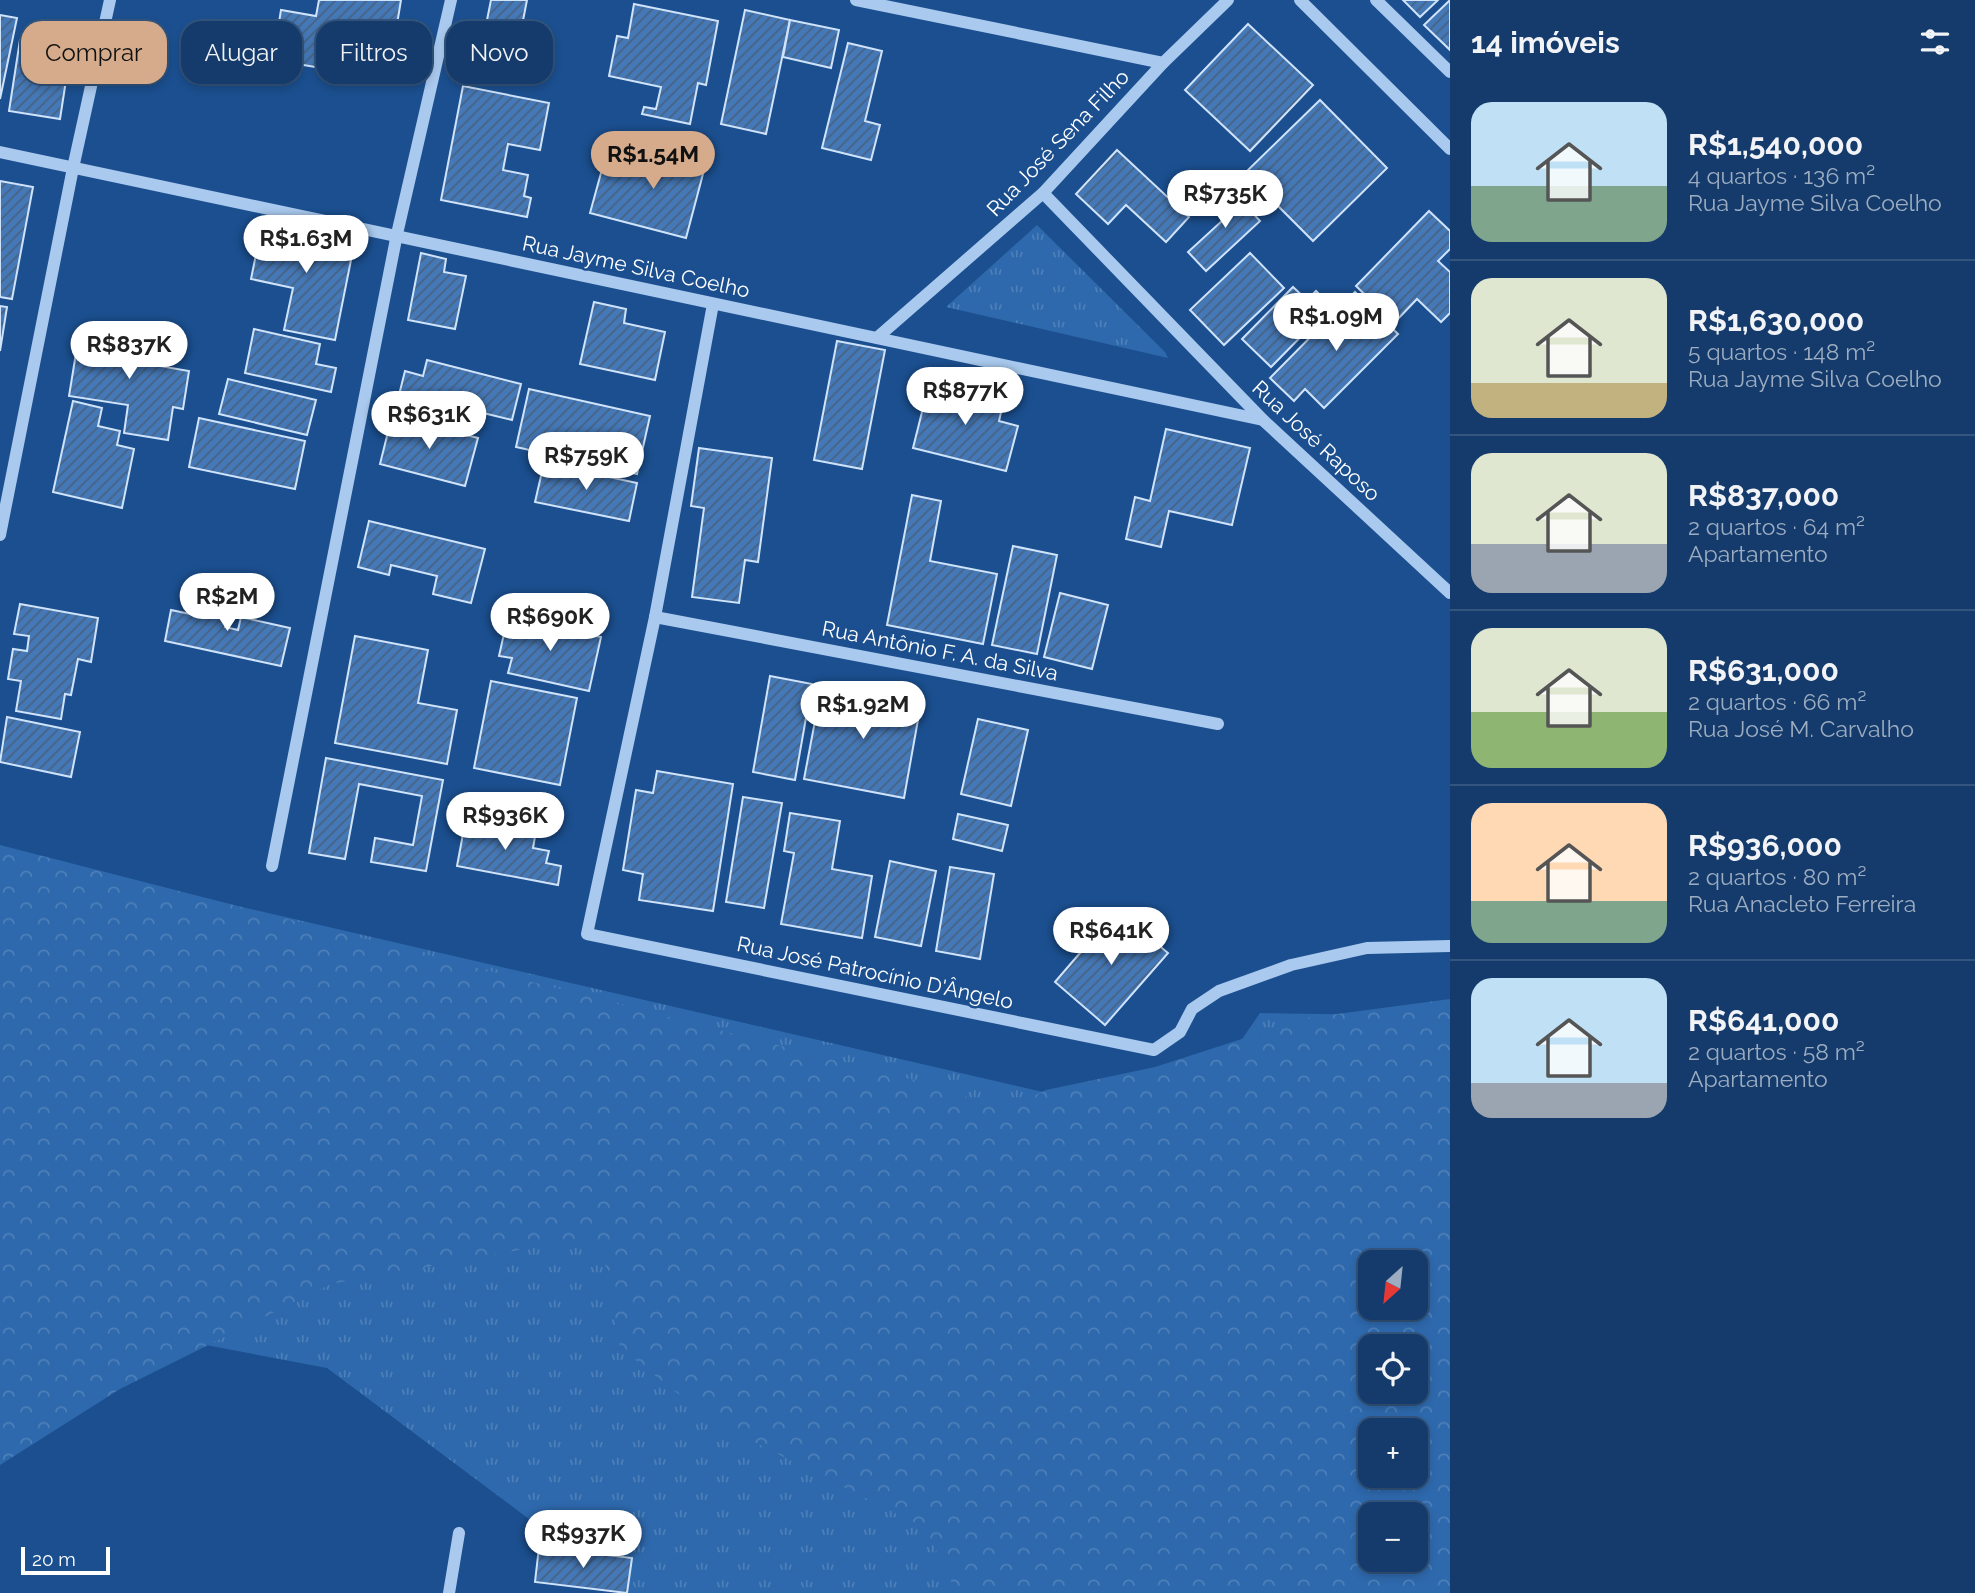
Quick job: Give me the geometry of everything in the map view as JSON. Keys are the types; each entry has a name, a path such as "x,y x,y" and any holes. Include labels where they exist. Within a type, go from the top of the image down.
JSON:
{"street":[{"path":"0,535 73,168 110,0"},
{"path":"272,866 397,234 451,0"},
{"path":"856,0 1163,62"},
{"name":"Rua José Sena Filho","path":"879,336 1043,193 1163,62 1228,0"},
{"path":"1300,0 1450,149"},
{"path":"1376,0 1450,72"},
{"name":"Rua Jayme Silva Coelho","path":"0,152 397,234 713,304 879,336 1263,420"},
{"name":"Rua José Raposo","path":"1043,193 1263,420 1450,593"},
{"path":"655,617 713,304"},
{"name":"Rua Antônio F. A. da Silva","path":"655,617 1218,724"},
{"name":"Rua José Patrocínio D'Ângelo","path":"655,617 587,934 1154,1050 1180,1032 1192,1009 1219,991 1291,965 1367,948 1450,946"},
{"path":"449,1593 459,1533"}],"green space":[{"path":"1037,225 1165,352 1168,358 946,307"},
{"path":"0,845 933,1085 1004,1110 1046,1090 1155,1067 1307,1018 1450,999 1450,1593 957,1593 925,1528 714,1422 620,1348 602,1246 564,1242 331,1284 120,1389 0,1465"},
{"path":"0,851 1060,1096 1196,1106 1260,1013 1450,1016 1450,1593 628,1593 327,1368 42,1314"}],"building":[{"path":"319,0 401,0 398,21 316,21 316,67 302,65 302,21 279,21 281,10 316,16"},
{"path":"491,0 527,0 523,21 487,21"},
{"path":"1403,0 1438,0 1420,17"},
{"path":"1450,0 1450,50 1424,25"},
{"path":"634,4 718,21 706,85 698,83 690,124 642,114 644,107 656,109 661,87 609,76 617,36 628,38"},
{"path":"745,10 790,20 766,134 721,124"},
{"path":"0,15 17,18 0,99"},
{"path":"790,20 839,30 831,68 783,57"},
{"path":"1248,24 1313,85 1250,151 1185,90"},
{"path":"21,40 21,84 65,84 60,119 9,111"},
{"path":"848,43 882,51 865,121 880,125 871,160 822,148"},
{"path":"463,86 549,103 540,150 508,144 503,170 528,175 524,196 531,198 527,217 441,200"},
{"path":"1320,100 1387,168 1313,241 1245,173"},
{"path":"657,142 708,155 686,238 590,213 604,162 649,174"},
{"path":"1117,150 1189,217 1166,242 1126,205 1108,224 1076,194"},
{"path":"0,181 33,187 12,299 0,297"},
{"path":"1230,188 1260,221 1206,271 1188,252 1223,220 1210,206"},
{"path":"1429,211 1450,231 1450,249 1438,261 1450,272 1450,313 1441,322 1417,299 1394,323 1356,286"},
{"path":"263,220 355,240 335,340 284,330 293,288 251,279"},
{"path":"421,253 446,259 444,272 466,276 455,329 408,320"},
{"path":"1250,253 1284,288 1224,345 1190,310"},
{"path":"1293,287 1307,300 1316,291 1331,306 1271,367 1242,339"},
{"path":"1355,292 1398,334 1324,408 1305,389 1294,401 1270,378"},
{"path":"594,302 626,309 624,323 665,332 655,380 580,364"},
{"path":"0,306 7,307 0,351"},
{"path":"80,329 158,341 154,365 189,371 183,409 173,407 168,440 124,433 128,405 69,396"},
{"path":"254,329 320,344 316,364 336,368 331,392 245,373"},
{"path":"837,341 885,350 862,469 814,460"},
{"path":"427,360 521,384 512,420 479,412 475,430 395,411 405,371 423,376"},
{"path":"228,379 316,400 307,435 219,414"},
{"path":"930,380 1004,399 999,421 1018,426 1006,471 913,448"},
{"path":"529,389 650,416 637,474 516,447"},
{"path":"73,401 102,408 98,426 120,431 117,445 134,449 122,508 53,492"},
{"path":"392,416 478,438 465,486 380,464"},
{"path":"199,418 305,441 295,489 189,467"},
{"path":"1166,429 1250,448 1232,525 1169,511 1161,547 1126,539 1135,497 1150,501"},
{"path":"699,448 772,458 758,562 745,560 739,603 692,597 704,508 691,506"},
{"path":"544,463 637,483 629,521 535,502"},
{"path":"912,495 941,501 930,561 997,574 983,644 887,625"},
{"path":"369,521 485,549 471,603 433,594 437,576 391,565 389,575 358,567"},
{"path":"1013,546 1057,555 1037,654 992,645"},
{"path":"1060,593 1108,605 1092,669 1044,657"},
{"path":"200,595 231,602 225,627 238,630 241,617 290,628 281,666 165,641 171,610 195,615"},
{"path":"20,604 98,618 91,662 78,659 71,695 65,694 61,719 16,711 21,681 8,679 13,649 27,651 29,636 14,634"},
{"path":"508,616 601,637 589,691 508,673 512,658 499,656"},
{"path":"355,636 428,650 418,703 457,710 447,764 335,743"},
{"path":"770,676 812,684 795,780 753,772"},
{"path":"491,681 577,698 560,785 474,768"},
{"path":"822,684 921,703 904,798 804,779"},
{"path":"7,717 80,732 71,777 0,762"},
{"path":"978,719 1028,730 1011,806 961,794"},
{"path":"326,758 443,780 426,871 371,862 375,838 413,845 422,796 359,784 345,859 309,853"},
{"path":"657,771 733,784 713,911 639,900 643,874 623,870 636,790 653,793"},
{"path":"743,797 782,803 764,908 726,902"},
{"path":"790,813 840,821 832,869 872,876 862,938 781,924 794,853 784,851"},
{"path":"958,814 1008,825 1002,851 953,839"},
{"path":"466,818 536,831 533,848 549,851 546,863 561,866 558,885 457,866"},
{"path":"890,861 936,871 921,946 875,937"},
{"path":"950,867 994,874 980,959 936,951"},
{"path":"1117,910 1168,953 1105,1025 1055,982"},
{"path":"539,1547 632,1558 627,1593 535,1582"}]}
